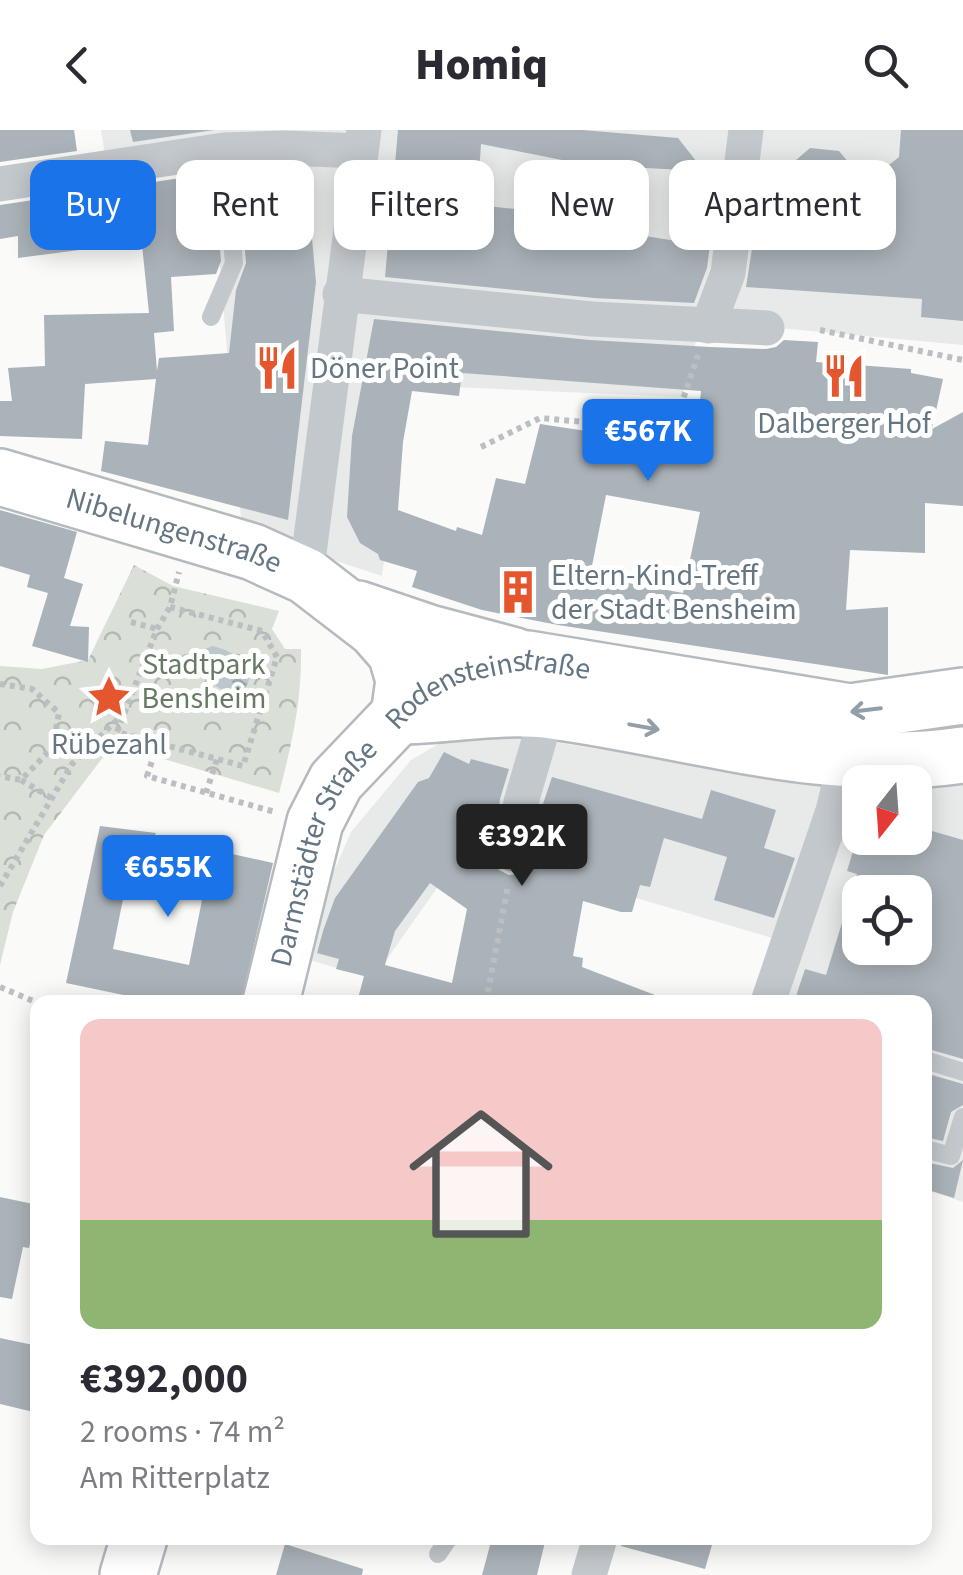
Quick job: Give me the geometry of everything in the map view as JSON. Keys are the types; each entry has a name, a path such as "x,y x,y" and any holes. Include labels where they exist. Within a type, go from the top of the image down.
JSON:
{"main road":[{"name":"Nibelungenstraße","path":"0,477 253,552 322,589 430,633 528,658"},
{"path":"322,589 399,716"},
{"name":"Rodensteinstraße","path":"399,716 418,696 448,678 528,658 850,712 963,696"},
{"name":"Rodensteinstraße","path":"399,716 470,710 548,710 758,748 846,758 963,756"},
{"name":"Darmstädter Straße","path":"274,995 314,822 336,781 399,716"},
{"path":"128,1575 137,1545"}],"street":[{"path":"708,326 728,273 746,130"},
{"path":"0,184 283,139 363,140 340,294 322,589"},
{"path":"340,294 592,318 767,328"},
{"path":"513,854 521,802 548,710"},
{"path":"770,995 846,758"},
{"path":"589,1575 598,1545"}],"lane":[{"path":"211,316 234,264 224,150"},
{"path":"932,1062 963,1072"},
{"path":"932,1150 951,1156 963,1117"},
{"path":"438,1554 444,1545"}],"path":[{"path":"481,447 540,418 639,427 682,402 708,326"},
{"path":"820,330 962,359"},
{"path":"170,607 262,632 276,656 243,766 117,732 170,607 194,533"},
{"path":"131,622 158,629"},
{"path":"0,684 32,690 58,714 53,747 21,780"},
{"path":"0,886 72,764 124,714"},
{"path":"158,743 146,776 232,800"},
{"path":"206,793 217,760"},
{"path":"0,776 21,780 54,799"},
{"path":"487,995 513,854"},
{"path":"0,987 30,1000"}],"shaded area":[{"path":"101,130 963,130 963,345 701,321 682,397 407,385 382,576 242,530 219,250 314,250 314,160 211,159 156,164 156,160 106,160"},
{"path":"466,728 598,749 852,765 842,765 842,855 932,855 932,770 963,772 963,1202 932,1191 932,995 778,995 796,945 465,848 373,979 297,956 351,832 411,760"}],"green space":[{"name":"Stadtpark Bensheim","path":"134,565 173,586 279,611 272,629 285,649 301,649 295,722 279,793 113,744 44,835 13,912 0,965 0,666 42,669 88,660"}],"water":[{"path":"213,646 243,661 249,673 244,690 225,690 211,683 204,669 202,650"}],"building":[{"path":"0,130 74,130 77,151 0,162"},
{"path":"130,130 214,130 133,142"},
{"path":"398,130 582,130 678,138 695,160 669,160 669,169 649,168 649,160 562,160 481,144 480,160 395,160"},
{"path":"901,130 963,130 963,321 921,317 922,299 746,287 752,250 896,250 895,160 899,157"},
{"path":"810,148 839,151 847,160 796,160"},
{"path":"176,179 176,250 220,250 221,261 216,274 171,277 174,331 154,333 157,371 159,358 229,353 236,290 246,263 245,250 313,250 316,282 288,520 101,471 105,441 148,445 156,379 85,384 82,439 0,436 0,401 12,401 8,368 45,366 44,315 149,313 143,250 156,250 156,182"},
{"path":"30,201 30,250 79,250 18,258 18,236 0,239 0,205"},
{"path":"494,207 514,209 514,250 649,250 649,237 669,240 669,250 709,250 694,303 594,298 385,277 387,250 494,250"},
{"path":"374,319 710,347 766,349 784,340 818,342 816,362 911,369 911,373 943,379 932,429 963,412 963,506 925,503 925,553 850,550 846,610 888,607 888,675 558,625 482,610 412,587 417,571 380,560 378,554 360,543 347,517 352,436","holes":["462,373 701,391 694,457 612,443 613,435 540,424 525,484 496,478 482,535 457,527 456,531 398,510 412,391 459,396","606,495 700,512 683,593 590,576"]},
{"path":"0,510 77,532 64,578 83,584 70,626 89,627 88,662 32,646 48,593 27,587 30,575 0,566"},
{"path":"444,752 469,764 471,759 509,769 492,852 499,870 509,875 520,874 530,866 552,777 702,819 711,790 776,810 764,848 795,858 774,918 714,900 727,857 664,838 650,887 640,885 632,912 583,901 573,956 583,958 582,967 655,995 359,995 364,976 336,969 339,959 317,953 323,931 335,898 418,782 429,778","holes":["430,883 467,909 452,983 385,965 395,931"]},
{"path":"100,826 156,833 154,837 273,863 243,995 123,995 66,983","holes":["128,874 204,890 189,965 113,949"]},
{"path":"932,831 963,840 963,1059 932,1050 932,995 796,995 805,969 826,975 842,923 842,965 932,965 932,875 857,875 847,871 852,855 932,855"},
{"path":"932,1075 963,1084 963,1105 951,1112 943,1141 932,1139"},
{"path":"963,1160 954,1198 932,1191 932,1164 953,1168"},
{"path":"0,1197 30,1203 30,1244 29,1248 23,1247 12,1299 0,1297"},
{"path":"0,1338 30,1344 30,1411 0,1404"},
{"path":"285,1545 363,1569 362,1575 276,1575"},
{"path":"490,1545 544,1545 537,1575 482,1575"},
{"path":"621,1545 712,1545 705,1569"}],"place":[{"name":"Döner Point","path":"277,368"},
{"name":"Dalberger Hof","path":"844,376"},
{"name":"Eltern-Kind-Treff der Stadt Bensheim","path":"518,592"},
{"name":"Rübezahl","path":"109,697"}]}
